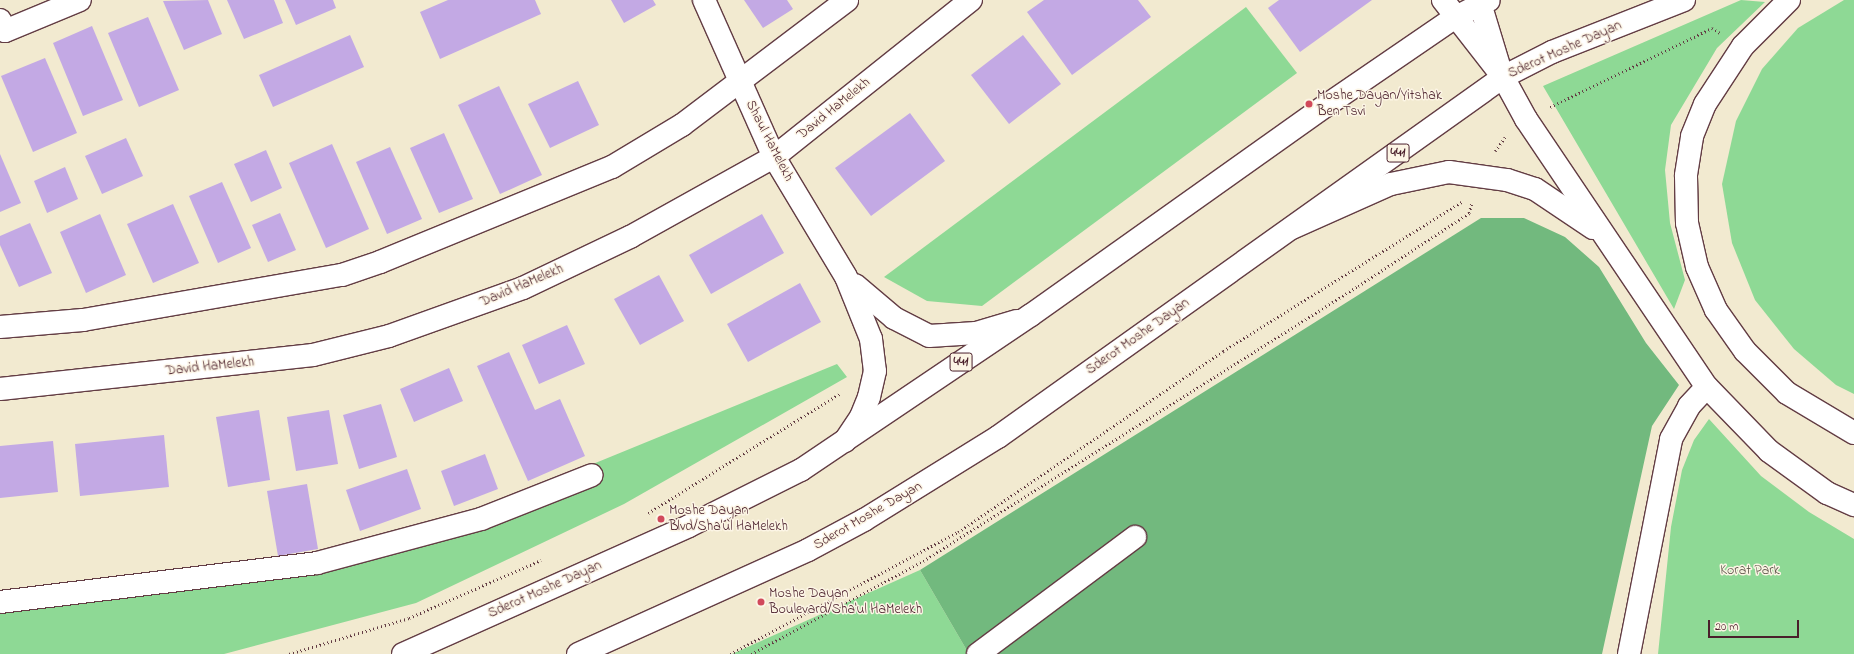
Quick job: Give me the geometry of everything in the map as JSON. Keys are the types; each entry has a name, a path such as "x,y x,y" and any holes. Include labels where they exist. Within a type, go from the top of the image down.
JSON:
{"main road":[{"path":"0,20 5,31 80,0"},
{"name":"Shaul HaMelekh","path":"704,0 774,157 846,277 871,339 875,371 861,417 844,442"},
{"path":"0,327 83,320 342,274 372,265 612,167 682,125 739,80 847,0"},
{"name":"David HaMelekh","path":"0,389 313,355 389,336 523,288 630,237 774,157 971,0"},
{"path":"1443,0 1454,18 1503,78 1526,119 1617,250 1707,388 1769,451 1827,493 1854,504"},
{"name":"Sderot Moshe Dayan","path":"578,654 808,550 864,520 998,437 1503,78 1552,52 1684,0"},
{"path":"1789,0 1743,46 1705,104 1692,137 1686,176 1687,223 1698,267 1716,310 1745,351 1788,393 1854,433"},
{"path":"1483,1 1503,78"},
{"name":"Sderot Moshe Dayan","path":"403,654 748,499 844,442 1031,315 1454,18 1483,1"},
{"path":"1292,228 1391,184 1449,172 1477,174 1535,190 1582,218 1617,250"},
{"name":"Shaul HaMelekh","path":"846,277 894,318 929,336 951,338 976,333 1031,315"},
{"path":"1629,654 1671,440 1689,406 1707,388"},
{"path":"0,602 317,563 481,519 592,475"},
{"path":"978,654 1135,537"}],"path":[{"path":"730,654 958,532 1223,351 1462,202 1477,174 1509,132 1526,119 1712,28 1743,46"},
{"path":"751,654 923,561 1470,213 1477,174"},
{"path":"642,517 847,389 858,376 875,371"},
{"path":"289,654 409,618 547,558"}],"green space":[{"path":"1741,0 1765,2 1717,48 1671,125 1665,170 1670,223 1685,280 1674,309 1543,86"},
{"path":"1844,0 1854,0 1854,394 1836,385 1794,349 1755,300 1732,243 1722,184 1736,121 1762,69 1798,28"},
{"path":"1246,7 1297,73 982,306 927,301 884,277"},
{"path":"1481,218 1524,218 1565,237 1599,267 1646,343 1679,385 1652,426 1602,654 969,654 920,570"},
{"path":"837,364 847,377 624,504 416,603 224,654 0,654 0,607 341,567"},
{"name":"Korat Park","path":"1709,419 1761,476 1809,512 1854,539 1854,654 1658,654 1671,527 1682,470 1694,440"},
{"path":"920,570 969,654 732,654"}],"building":[{"path":"208,0 222,34 184,50 163,1"},
{"path":"227,0 274,0 283,23 244,39"},
{"path":"285,0 333,0 336,8 296,25"},
{"path":"448,0 535,0 541,14 440,59 420,12"},
{"path":"611,0 653,0 656,5 624,23"},
{"path":"744,0 787,0 793,9 763,28"},
{"path":"1044,0 1138,0 1151,17 1072,75 1027,12"},
{"path":"1279,0 1372,0 1300,52 1268,8"},
{"path":"148,17 179,90 139,107 108,33"},
{"path":"92,26 123,100 83,116 53,43"},
{"path":"350,35 364,67 273,107 259,75"},
{"path":"1023,35 1061,84 1009,124 971,75"},
{"path":"45,58 77,133 33,152 1,76"},
{"path":"578,81 599,125 550,148 528,104"},
{"path":"499,86 542,175 500,194 458,105"},
{"path":"910,113 945,161 871,216 835,168"},
{"path":"444,133 473,199 439,213 410,148"},
{"path":"126,138 143,176 102,194 85,156"},
{"path":"332,144 369,229 326,248 289,163"},
{"path":"390,147 422,219 387,234 356,162"},
{"path":"266,150 282,188 251,202 234,164"},
{"path":"0,154 21,203 0,212"},
{"path":"65,167 78,199 47,213 34,181"},
{"path":"222,182 251,248 218,263 189,196"},
{"path":"173,204 199,263 153,283 127,224"},
{"path":"280,213 296,250 268,262 252,225"},
{"path":"100,214 126,275 86,293 60,232"},
{"path":"762,214 784,253 711,294 689,255"},
{"path":"30,223 52,273 19,287 0,245 0,236"},
{"path":"659,275 684,321 640,345 614,299"},
{"path":"800,283 821,322 748,362 727,324"},
{"path":"567,325 585,364 539,384 522,345"},
{"path":"509,352 535,410 560,399 585,456 528,481 477,366"},
{"path":"449,368 463,401 414,422 400,389"},
{"path":"381,404 397,457 359,469 343,415"},
{"path":"259,410 270,480 228,487 216,417"},
{"path":"329,410 338,464 296,471 287,417"},
{"path":"164,435 169,487 80,496 75,444"},
{"path":"53,441 58,492 0,498 0,446"},
{"path":"485,454 498,489 454,506 441,471"},
{"path":"407,469 421,509 360,531 346,490"},
{"path":"307,484 318,549 278,556 267,491"}],"place":[{"name":"Moshe Dayan/Yitshak Ben Tsvi","path":"1309,104"},
{"name":"Moshe Dayan Blvd/Sha'ul HaMelekh","path":"661,519"},
{"name":"Moshe Dayan Boulevard/Sha'ul HaMelekh","path":"761,602"}]}
